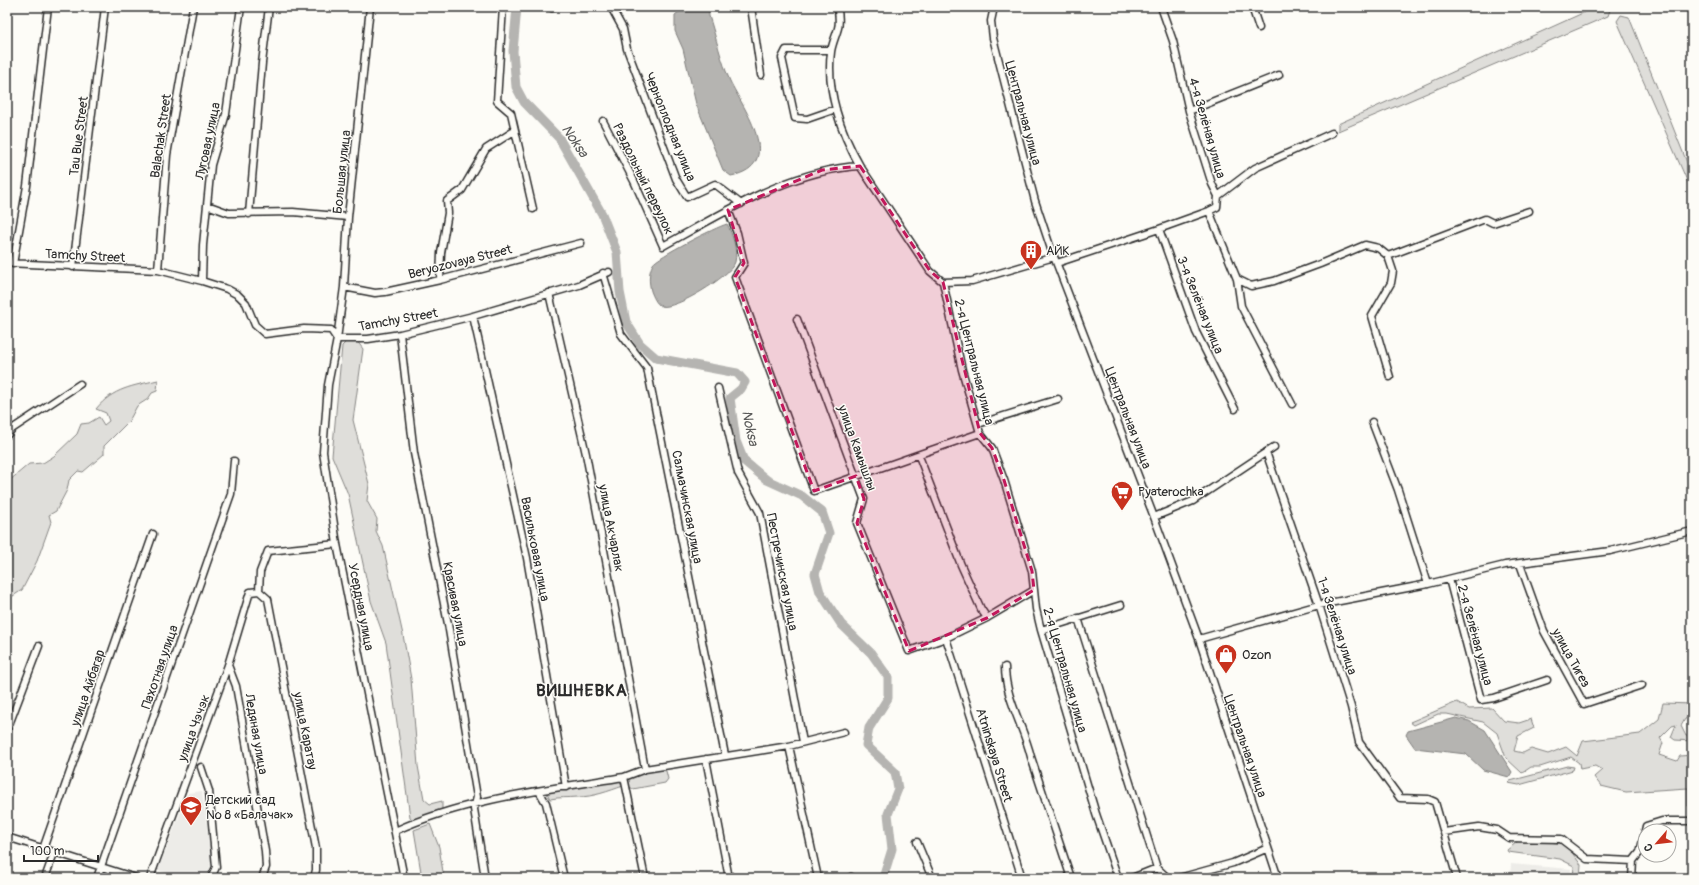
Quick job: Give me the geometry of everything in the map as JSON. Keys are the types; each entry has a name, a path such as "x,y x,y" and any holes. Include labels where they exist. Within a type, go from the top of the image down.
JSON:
{"street":[{"path":"10,263 27,186 48,7"},
{"name":"Tau Bue Street","path":"73,267 105,7"},
{"name":"Balachak Street","path":"158,270 167,155 193,7"},
{"name":"Луговая улица","path":"202,281 203,245 211,165 226,114 241,7"},
{"path":"249,214 262,63 269,7"},
{"name":"Большая улица","path":"337,339 344,287 348,217 370,7"},
{"path":"503,7 497,101 511,113 533,209"},
{"name":"Черноплодная улица","path":"611,7 623,29 627,49 676,179 687,197 716,184 741,204"},
{"path":"751,7 761,74"},
{"path":"838,7 839,27 831,50 829,78 836,110 850,148 860,166 930,271 943,282 972,280 1055,260 1159,229 1217,207 1218,196"},
{"name":"Центральная улица","path":"994,7 991,21 996,52 1035,200 1055,260 1154,517 1199,639 1278,878"},
{"name":"4-я Зелёная улица","path":"1161,7 1173,41 1189,111 1212,184 1218,196 1255,168 1332,133"},
{"path":"1252,7 1260,28"},
{"path":"831,50 786,50 782,58 795,118 806,118 836,110"},
{"path":"1189,111 1278,75"},
{"name":"Раздольный переулок","path":"603,121 634,181 663,246 728,210"},
{"path":"440,280 441,253 448,213 447,201 462,190 486,148 514,131"},
{"path":"860,166 822,170 728,210 737,233 744,264 735,277 814,491 919,456 980,433"},
{"path":"207,205 229,213 249,214 293,212 348,217"},
{"path":"1209,210 1237,279 1241,306 1292,404"},
{"path":"1388,256 1485,219 1493,223 1529,212"},
{"name":"3-я Зелёная улица","path":"1159,229 1196,332 1235,409"},
{"name":"Beryozovaya Street","path":"344,287 375,293 440,280 581,243"},
{"path":"1237,279 1251,286 1274,281 1320,264 1365,244 1378,248 1388,256 1393,271 1390,283 1372,316 1390,377"},
{"name":"Tamchy Street","path":"10,263 158,270 202,281 227,289 238,295 246,303 255,325 265,334 304,329 331,330 337,339 368,339 400,334 473,316 579,285 606,272"},
{"name":"Салмачинская улица","path":"606,272 621,334 647,368 725,755"},
{"name":"2-я Центральная улица","path":"943,282 962,370 980,433 992,448 1004,480 1032,571 1036,609 1041,630 1096,814 1118,878"},
{"name":"улица Акчарлак","path":"549,293 586,454 645,769"},
{"name":"Васильковая улица","path":"473,316 527,558 566,787"},
{"name":"улица Камышлы","path":"797,319 864,499 857,523 909,651 946,638"},
{"name":"Красивая улица","path":"400,334 414,453 448,624 477,797 474,809 485,878"},
{"name":"Усердная улица","path":"337,339 328,385 323,452 337,544 404,878"},
{"path":"7,434 12,429 80,384"},
{"name":"Пестречинская улица","path":"718,388 738,473 760,513 803,742"},
{"path":"978,424 1058,399"},
{"path":"1372,422 1398,490 1428,584"},
{"path":"1154,517 1193,501 1274,447"},
{"name":"1-я Зелёная улица","path":"1266,452 1319,605 1351,707 1359,742 1400,798 1428,799 1435,802 1444,832"},
{"path":"919,456 960,565 981,609 987,618"},
{"name":"Пахотная улица","path":"97,878 231,494 234,461"},
{"path":"1199,639 1319,605 1428,584 1505,565 1610,551 1692,531"},
{"name":"улица Айбагар","path":"43,849 153,534"},
{"path":"259,591 260,572 268,551 337,544"},
{"name":"улица Тигез","path":"1520,564 1544,631 1584,704 1642,685"},
{"name":"2-я Зелёная улица","path":"1449,579 1482,700 1494,698 1547,680"},
{"path":"946,638 987,618 1034,590"},
{"name":"улица Чэчэк","path":"150,878 228,665 250,592 259,591"},
{"name":"улица Каратау","path":"259,591 268,599 316,848 316,870 314,878"},
{"path":"1041,630 1121,605"},
{"name":"2-я Центральная улица","path":"1078,618 1157,868"},
{"name":"Atninskaya Street","path":"946,638 1022,878"},
{"path":"7,730 39,646"},
{"name":"Ледяная улица","path":"228,665 236,686 265,851 266,866 262,878"},
{"path":"1005,667 1005,678 1009,693 1026,738 1071,878"},
{"path":"395,831 420,819 476,803 624,777 645,769 788,746 844,732"},
{"path":"788,746 818,878"},
{"path":"706,759 728,878"},
{"path":"201,767 209,791 216,867 211,878"},
{"path":"624,777 645,878"},
{"path":"539,791 546,803 564,878"},
{"path":"1656,823 1662,821 1692,821"},
{"path":"1457,878 1444,832 1479,827 1497,830 1509,838 1561,839 1587,859 1633,861"},
{"path":"7,837 136,878"},
{"path":"917,842 932,878"},
{"path":"1179,878 1233,863 1268,848"},
{"path":"45,878 54,853"},
{"path":"1632,878 1633,861 1637,856"},
{"path":"1132,878 1157,868 1168,878"}],"highlighted area":[{"path":"860,166 930,271 943,282 980,433 992,448 1004,480 1032,571 1034,590 987,618 909,651 857,523 864,499 856,476 814,491 735,277 744,263 728,210 822,170"}],"shaded area":[{"path":"685,7 708,7 709,16 721,57 730,81 751,121 756,135 759,149 756,161 747,170 731,176 723,170 696,104 683,49 675,31 675,15"},
{"path":"1596,7 1611,7 1608,16 1338,131 1338,124"},
{"path":"1621,15 1629,17 1692,175 1692,192 1617,21"},
{"path":"727,224 733,237 736,253 735,262 731,268 713,283 689,298 668,306 659,305 651,291 649,278 653,264 687,242"},
{"path":"348,340 357,341 363,349 353,420 369,484 367,501 377,519 376,531 383,546 403,635 411,679 418,766 424,799 430,804 442,801 442,810 415,823 410,817 386,643 371,601 348,494 332,456 342,346"},
{"path":"158,380 157,391 152,393 148,399 137,406 129,421 104,446 104,454 83,472 78,471 69,480 67,490 56,511 49,515 51,522 37,561 22,590 7,600 7,490 9,481 29,464 43,463 54,456 77,434 81,424 89,423 99,417 104,425 109,421 106,413 96,409 109,396 124,389"},
{"path":"1457,702 1469,709 1492,708 1504,721 1519,723 1531,719 1534,728 1518,736 1514,751 1523,753 1531,749 1548,754 1566,747 1577,756 1583,741 1640,734 1659,719 1663,703 1692,704 1692,717 1685,719 1681,726 1686,736 1692,736 1692,741 1675,740 1671,737 1676,725 1672,726 1660,738 1663,743 1659,755 1677,761 1680,756 1692,755 1692,808 1688,806 1688,788 1626,792 1601,786 1594,777 1602,770 1595,766 1580,769 1579,763 1571,757 1540,767 1531,767 1522,773 1506,758 1497,733 1483,722 1447,714 1438,714 1414,725 1410,722"},
{"path":"1456,718 1469,721 1485,730 1512,772 1509,777 1483,770 1466,754 1415,748 1406,735 1408,731"},
{"path":"1567,766 1574,767 1573,770 1519,785 1508,783 1510,781"},
{"path":"661,768 666,771 668,779 665,783 633,789 628,786 627,779 631,774"},
{"path":"616,776 622,781 623,786 595,795 550,799 546,791"},
{"name":"Детский сад № 8 «Балачак»","path":"202,791 212,861 207,878 180,878 158,870 188,793"},
{"path":"430,824 439,847 444,878 422,878 414,830"},
{"path":"1521,839 1566,844 1581,865 1580,878 1573,878 1574,866 1560,859 1508,852 1507,850"},
{"path":"1511,864 1571,869 1570,878 1510,878"}],"waterway":[{"name":"Noksa","path":"517,7 513,51 516,87 524,102 559,138 602,214 617,252 620,292 626,322 640,344 656,358 737,373 745,382 741,389 730,398 736,441 744,461 767,480 802,496 822,512 829,533 815,574 820,592 841,624 871,653 888,677 888,698 869,728 866,745 895,772 898,789 888,814 892,849 883,878"}],"place":[{"name":"АЙК","path":"1031,270"},
{"name":"Pyaterochka","path":"1122,512"},
{"name":"Ozon","path":"1226,674"},
{"name":"Детский сад № 8 «Балачак»","path":"191,826"}],"district":[{"name":"ВИШНЕВКА","path":"582,690"}]}
